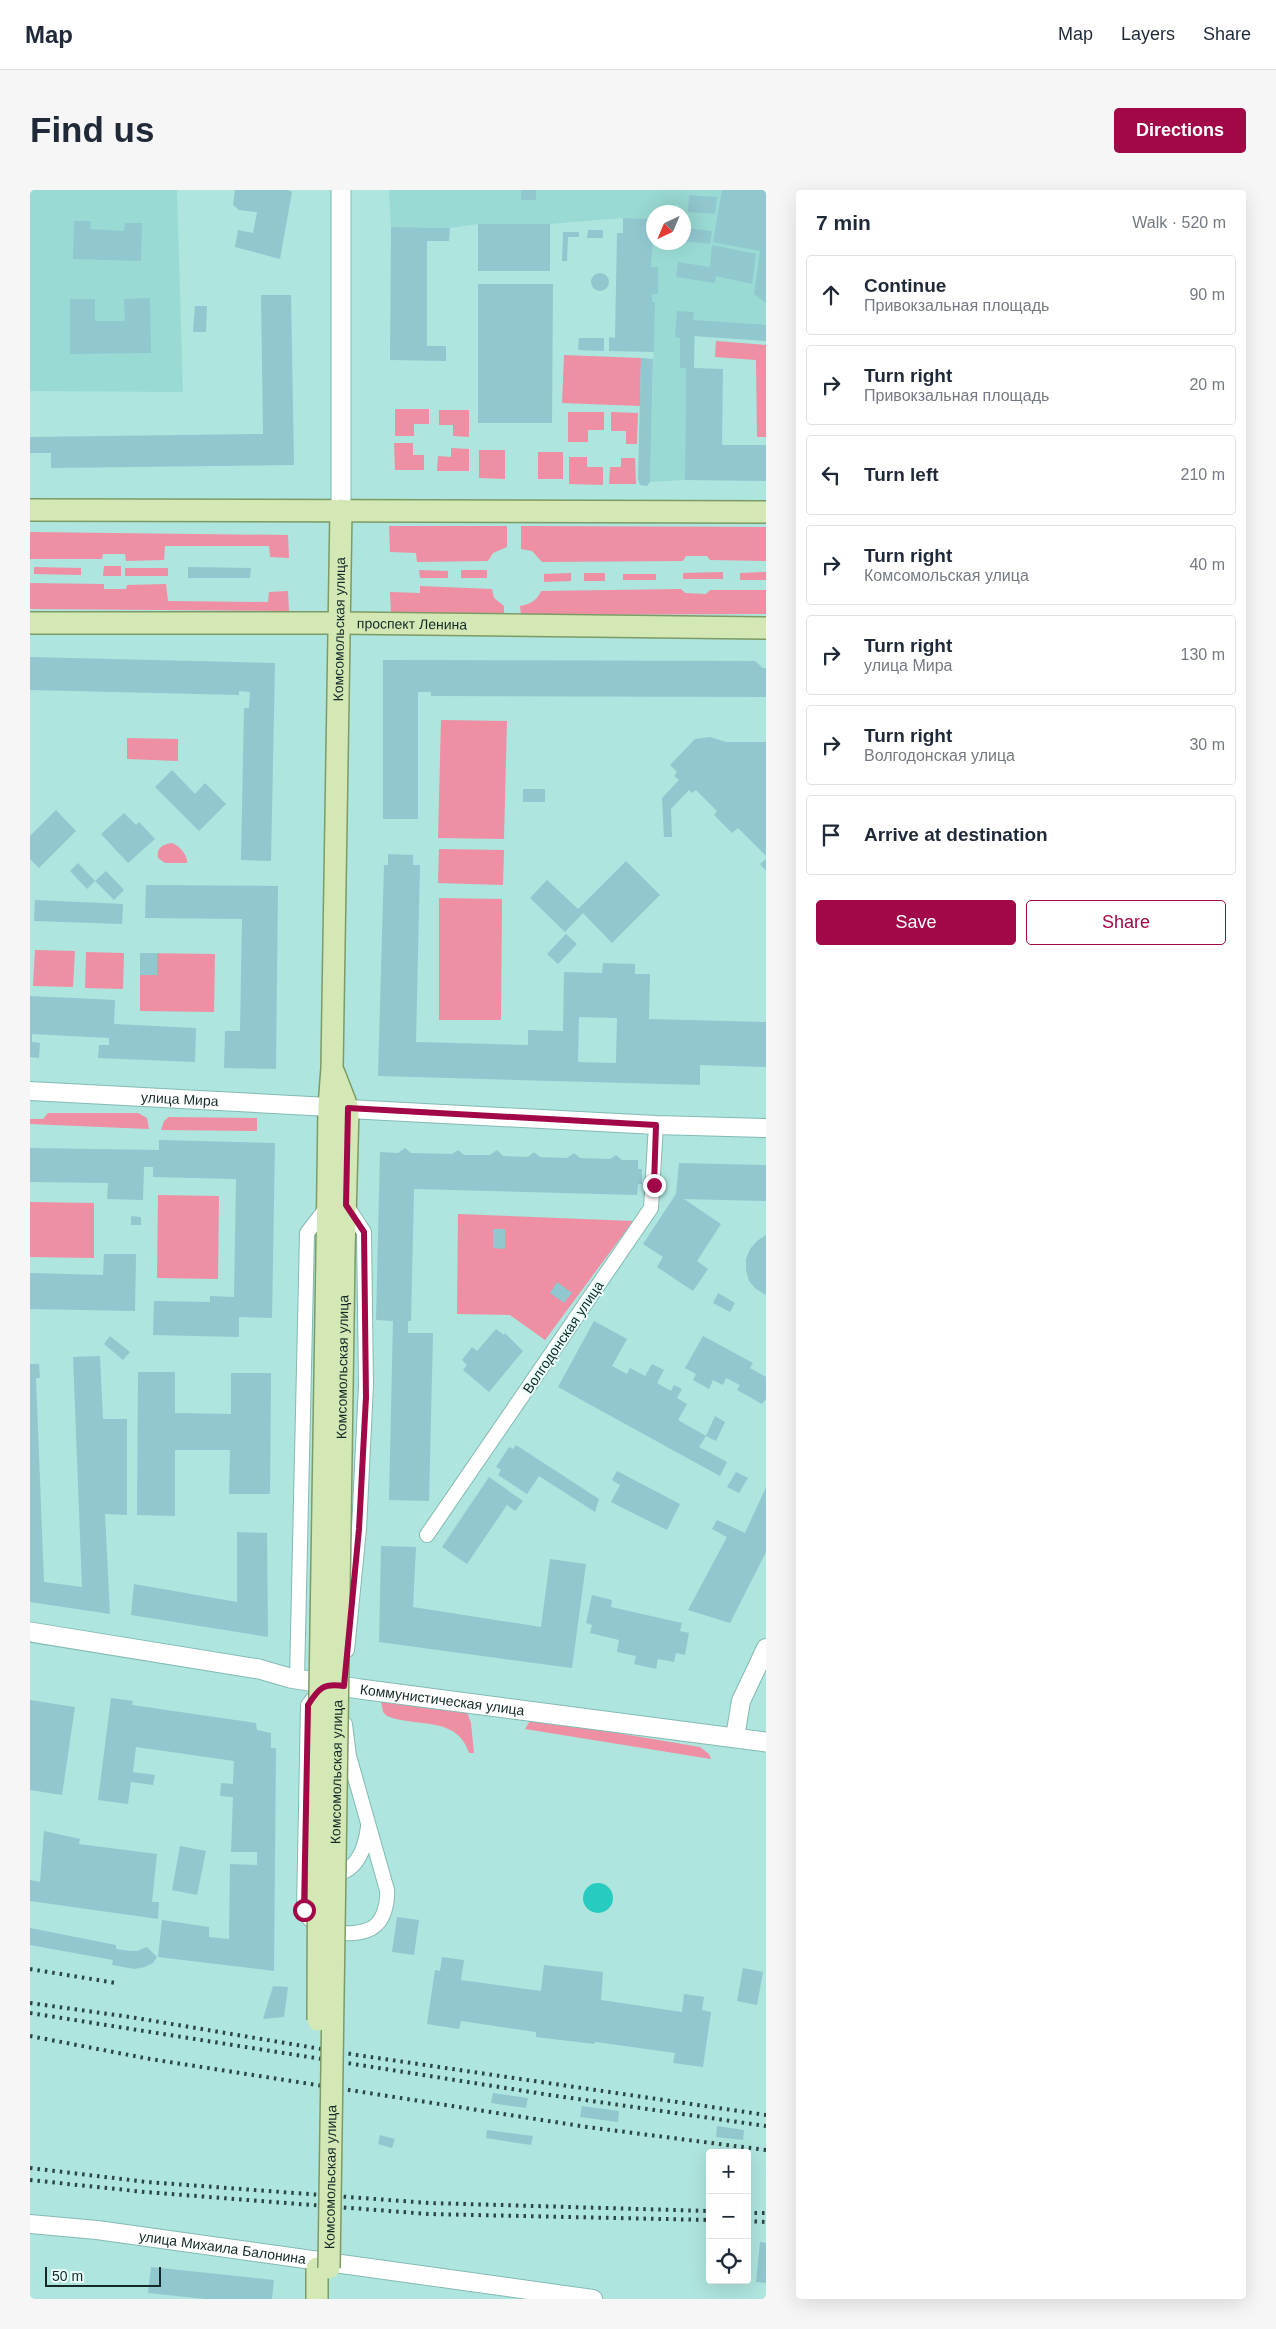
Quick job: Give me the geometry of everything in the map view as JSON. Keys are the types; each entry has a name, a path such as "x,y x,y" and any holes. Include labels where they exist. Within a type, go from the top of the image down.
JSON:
{"main road":[{"name":"Комсомольская улица","path":"323,2268 319,1756 337,1205 338,1108 332,1068 340,622 341,190"},
{"path":"30,510 766,512"},
{"name":"проспект Ленина","path":"30,623 340,622 766,628"},
{"name":"Коммунистическая улица","path":"30,1632 259,1669 294,1678 337,1685 766,1742"},
{"path":"317,2299 323,2268"},
{"path":"323,2268 329,2299"}],"street":[{"name":"улица Мира","path":"30,1091 656,1125 766,1128"},
{"name":"Волгодонская улица","path":"427,1535 650,1208 656,1125"},
{"path":"337,1205 364,1232 366,1397 359,1529 337,1685 342,1701 349,1756 388,1899 383,1913 372,1928 360,1932 327,1930 312,1924 307,1919 304,1910 308,1705 305,1692 294,1678 307,1234 337,1205"},
{"path":"735,1737 740,1701 766,1648"},
{"path":"308,1705 319,1689 337,1685"},
{"path":"305,1855 311,1868 325,1873 341,1873 359,1860 366,1840 368,1824"},
{"name":"улица Михаила Балонина","path":"30,2224 97,2230 593,2299"}],"shaded area":[{"path":"30,190 177,190 183,392 30,391"},
{"path":"389,190 766,190 766,341 695,336 694,368 686,369 685,480 650,482 655,302 652,302 652,294 658,294 658,268 651,267 651,250 691,250 691,205 646,205 646,219 623,218 550,224 478,224 450,228 391,227"},
{"path":"716,341 766,345 766,437 757,437 756,360 715,357"},
{"path":"564,355 641,358 640,406 562,403"},
{"path":"395,409 429,409 429,424 414,424 414,436 395,436"},
{"path":"439,410 469,410 469,437 453,436 453,425 439,425"},
{"path":"568,412 604,412 604,430 588,430 588,442 568,442"},
{"path":"611,412 638,413 637,444 626,444 626,431 611,431"},
{"path":"394,443 413,443 413,455 424,455 424,470 395,470"},
{"path":"451,448 469,449 469,471 437,471 438,456 451,457"},
{"path":"479,450 505,450 505,479 479,478"},
{"path":"538,452 563,452 563,479 538,479"},
{"path":"569,457 587,457 587,467 603,467 603,485 569,484"},
{"path":"621,458 635,458 636,484 609,484 610,467 621,467"},
{"path":"389,526 507,526 507,547 493,553 488,561 417,562 416,553 390,552"},
{"path":"521,526 766,527 766,561 710,560 707,556 686,556 683,561 542,562 532,551 521,549"},
{"path":"30,532 288,535 289,558 270,557 269,546 165,546 164,560 126,561 125,554 103,554 102,559 30,559"},
{"path":"104,566 121,566 121,576 103,576"},
{"path":"34,567 81,568 81,575 34,574"},
{"path":"125,568 168,568 168,576 125,576"},
{"path":"419,570 448,571 448,578 420,578"},
{"path":"461,570 487,570 487,578 461,578"},
{"path":"723,572 723,579 683,579 683,573"},
{"path":"766,572 766,580 740,580 740,573"},
{"path":"571,573 571,581 544,582 544,574"},
{"path":"584,573 605,573 605,581 584,581"},
{"path":"623,574 656,574 656,580 623,580"},
{"path":"30,583 104,584 104,589 126,589 127,585 166,584 168,601 268,602 269,592 288,591 289,611 30,609"},
{"path":"420,586 492,589 494,598 504,606 504,614 391,614 390,592 420,593"},
{"path":"681,589 685,593 706,594 710,590 766,590 766,614 521,615 520,606 533,602 541,591"},
{"path":"441,720 507,721 504,839 438,838"},
{"path":"127,738 178,739 178,761 127,759"},
{"path":"171,843 177,845 182,850 187,863 165,863 158,858 160,848"},
{"path":"439,849 504,850 503,885 438,883"},
{"path":"439,898 502,899 501,1020 439,1020"},
{"path":"35,950 75,951 73,987 33,986"},
{"path":"86,952 124,953 123,989 85,988"},
{"path":"140,953 215,954 214,1012 140,1011"},
{"path":"48,1113 138,1113 147,1118 149,1129 30,1124 30,1119 43,1119"},
{"path":"169,1117 257,1118 257,1131 161,1130 164,1121"},
{"path":"158,1195 219,1196 218,1279 157,1278"},
{"path":"30,1202 94,1203 94,1258 30,1257"},
{"path":"458,1214 633,1221 545,1340 510,1315 457,1314"},
{"path":"381,1701 467,1712 471,1723 474,1753 469,1753 463,1741 455,1733 445,1728 387,1716 383,1712"},
{"path":"534,1719 700,1747 709,1754 711,1759 525,1729 530,1721"}],"water":[{"path":"598,1883 609,1887 613,1898 609,1909 598,1913 587,1909 583,1898 587,1887"}],"building":[{"path":"235,190 288,190 292,192 280,259 235,247 238,230 253,233 257,212 239,210 233,205"},
{"path":"521,190 536,190 536,200 521,200"},
{"path":"722,190 766,190 766,303 754,294 760,251 713,242"},
{"path":"689,195 717,197 715,214 691,212 691,205 688,205"},
{"path":"623,218 646,219 646,250 652,250 651,267 658,267 658,294 652,294 652,302 655,302 654,352 609,351 609,337 615,338 617,233 623,233"},
{"path":"74,221 91,221 90,229 124,231 125,223 142,223 141,261 73,259"},
{"path":"478,224 550,224 550,271 478,271"},
{"path":"391,227 450,228 449,241 427,241 427,346 446,346 446,361 390,360"},
{"path":"691,229 712,231 710,244 691,242"},
{"path":"588,230 603,230 603,238 587,238"},
{"path":"563,232 579,232 579,237 568,237 567,261 562,261"},
{"path":"712,245 756,254 752,284 716,276 715,283 676,277 678,262 710,267"},
{"path":"600,273 608,278 609,282 604,290 600,291 592,286 591,282 596,274"},
{"path":"478,284 553,284 552,423 478,423"},
{"path":"261,295 291,295 294,465 51,468 51,453 30,453 30,437 263,434"},
{"path":"150,298 151,353 70,354 70,299 95,299 95,321 125,321 124,299"},
{"path":"195,306 207,306 206,332 193,332"},
{"path":"677,311 694,312 693,320 766,325 766,341 694,336 694,368 723,369 722,445 766,445 766,481 685,480 686,368 680,368 680,338 675,337"},
{"path":"579,338 604,338 604,351 578,350"},
{"path":"641,358 653,359 650,482 647,486 640,485 638,479"},
{"path":"188,567 251,568 250,578 188,578"},
{"path":"30,657 275,663 271,861 241,860 244,708 249,708 250,692 239,691 239,695 30,690"},
{"path":"383,660 755,661 763,668 766,668 766,697 431,696 431,692 418,692 418,819 383,819"},
{"path":"710,737 726,742 766,742 766,856 738,828 732,833 714,815 717,811 696,790 692,793 689,790 671,809 672,837 664,837 662,798 679,780 674,776 677,772 670,765 695,739"},
{"path":"172,770 195,794 205,783 226,804 199,831 155,787"},
{"path":"523,789 545,789 545,802 523,802"},
{"path":"56,810 76,831 39,868 30,859 30,836"},
{"path":"124,813 136,825 139,822 155,839 128,863 101,834"},
{"path":"388,854 413,855 413,865 420,865 416,1042 528,1045 528,1030 563,1031 564,972 602,973 603,963 635,964 635,974 650,974 649,1019 766,1022 766,1067 700,1065 700,1085 378,1076 384,865 388,865","holes":["579,1017 617,1018 616,1063 578,1062"]},
{"path":"766,859 766,871 760,864"},
{"path":"626,861 660,895 612,943 583,913 565,932 530,898 547,880 578,909"},
{"path":"78,863 95,881 87,889 70,871"},
{"path":"106,871 124,890 114,900 95,881"},
{"path":"146,885 278,886 276,1069 224,1068 225,1031 240,1031 242,919 145,918"},
{"path":"35,900 123,904 122,924 34,921"},
{"path":"566,934 577,944 558,964 547,954"},
{"path":"140,953 157,953 157,975 140,975"},
{"path":"30,996 115,1000 114,1024 196,1028 195,1062 98,1058 99,1045 109,1045 109,1038 32,1034 32,1042 40,1043 39,1058 30,1057"},
{"path":"159,1140 275,1143 272,1318 239,1317 239,1337 153,1335 154,1301 210,1302 210,1296 234,1297 236,1179 153,1177 153,1167 144,1167 143,1200 107,1199 108,1183 30,1182 30,1148 159,1150"},
{"path":"405,1148 411,1153 452,1154 458,1150 464,1155 490,1155 497,1150 503,1156 528,1157 534,1152 540,1157 567,1158 574,1153 580,1158 610,1159 616,1155 622,1160 638,1160 638,1169 642,1169 642,1184 638,1184 637,1195 414,1189 411,1321 408,1321 408,1333 433,1333 429,1501 389,1500 393,1321 376,1320 380,1152 398,1153"},
{"path":"679,1163 766,1165 766,1201 684,1199 721,1224 697,1261 708,1269 693,1291 657,1267 663,1257 643,1244 676,1194"},
{"path":"131,1216 141,1217 141,1225 131,1225"},
{"path":"493,1229 505,1229 505,1249 493,1248"},
{"path":"766,1235 766,1295 756,1289 749,1281 746,1259 750,1249"},
{"path":"104,1254 136,1254 135,1311 30,1309 30,1273 103,1275"},
{"path":"557,1282 572,1293 564,1303 550,1293"},
{"path":"718,1293 735,1303 730,1312 713,1303"},
{"path":"594,1321 627,1339 612,1366 627,1374 630,1368 645,1376 652,1364 664,1370 657,1383 671,1391 674,1385 682,1389 677,1398 687,1404 678,1420 706,1436 699,1447 727,1462 720,1476 558,1387"},
{"path":"496,1329 504,1335 505,1333 523,1351 489,1392 463,1370 467,1365 462,1360 472,1347 477,1351"},
{"path":"110,1336 130,1352 123,1360 104,1344"},
{"path":"703,1336 753,1363 750,1368 766,1377 766,1399 762,1404 737,1390 740,1385 726,1378 723,1385 713,1380 709,1389 693,1380 696,1374 685,1368"},
{"path":"100,1356 103,1419 127,1419 127,1515 105,1514 110,1614 30,1602 30,1364 39,1364 40,1378 36,1378 44,1582 82,1587 73,1357"},
{"path":"138,1372 175,1372 175,1413 231,1414 231,1373 271,1373 270,1494 229,1494 230,1450 175,1450 175,1516 137,1515"},
{"path":"715,1416 725,1422 716,1441 706,1436"},
{"path":"516,1445 599,1499 595,1512 539,1476 527,1494 498,1475 501,1470 496,1467 509,1447 513,1449"},
{"path":"617,1471 680,1504 667,1530 611,1502 620,1485 612,1480"},
{"path":"736,1472 748,1478 739,1493 727,1487"},
{"path":"489,1477 523,1501 515,1511 507,1505 467,1564 442,1547"},
{"path":"766,1487 766,1552 730,1623 688,1610 727,1537 712,1529 717,1520 745,1533"},
{"path":"237,1532 267,1533 268,1637 131,1615 134,1584 237,1602"},
{"path":"381,1546 416,1547 413,1607 541,1627 550,1559 586,1564 572,1668 379,1642"},
{"path":"592,1595 612,1600 611,1607 682,1623 680,1631 689,1633 685,1655 676,1653 674,1662 658,1659 656,1669 634,1664 636,1656 617,1652 619,1640 590,1633 592,1625 586,1623"},
{"path":"111,1698 133,1701 132,1705 256,1723 257,1730 271,1733 271,1748 276,1748 274,1971 158,1957 162,1920 209,1927 209,1937 229,1939 230,1864 257,1865 257,1852 231,1852 233,1797 220,1796 221,1783 233,1784 234,1761 136,1747 133,1772 155,1775 153,1785 131,1782 128,1804 98,1800"},
{"path":"30,1700 75,1707 62,1795 30,1790"},
{"path":"44,1831 80,1839 79,1844 157,1854 152,1902 159,1902 158,1919 30,1901 30,1880 40,1882"},
{"path":"180,1846 206,1851 197,1895 172,1890"},
{"path":"397,1917 419,1920 414,1955 392,1952"},
{"path":"30,1928 116,1945 116,1949 137,1951 147,1947 157,1957 153,1963 134,1969 112,1965 113,1960 30,1945"},
{"path":"442,1957 464,1960 461,1980 541,1991 544,1965 603,1972 601,2000 682,2012 684,1994 704,1997 702,2010 711,2012 703,2067 673,2063 675,2053 596,2042 594,2044 536,2037 536,2032 461,2021 459,2029 427,2024 435,1970 440,1971"},
{"path":"743,1968 763,1972 757,2005 737,2001"},
{"path":"273,1986 288,1987 284,2017 263,2019"},
{"path":"493,2093 528,2098 526,2108 491,2103"},
{"path":"582,2106 619,2111 618,2122 580,2117"},
{"path":"717,2126 744,2130 743,2140 716,2137"},
{"path":"487,2130 533,2136 531,2145 486,2138"},
{"path":"380,2135 395,2139 392,2148 378,2144"},
{"path":"760,2242 766,2243 766,2283 756,2282"},
{"path":"151,2267 274,2280 272,2299 205,2299 148,2293"}],"railway":[{"path":"30,1969 116,1983"},
{"path":"30,2003 130,2017 357,2055 766,2115"},
{"path":"30,2013 550,2095 766,2126"},
{"path":"30,2036 150,2059 587,2127 766,2150"},
{"path":"30,2168 147,2182 429,2203 706,2211"},
{"path":"30,2180 145,2192 428,2214 706,2220"},
{"path":"751,2213 766,2213"},
{"path":"751,2221 766,2222"}],"route":[{"path":"304,1910 308,1705 319,1689 330,1684 344,1686 359,1529 366,1397 365,1235 346,1205 348,1108 656,1125 654,1185"}]}
